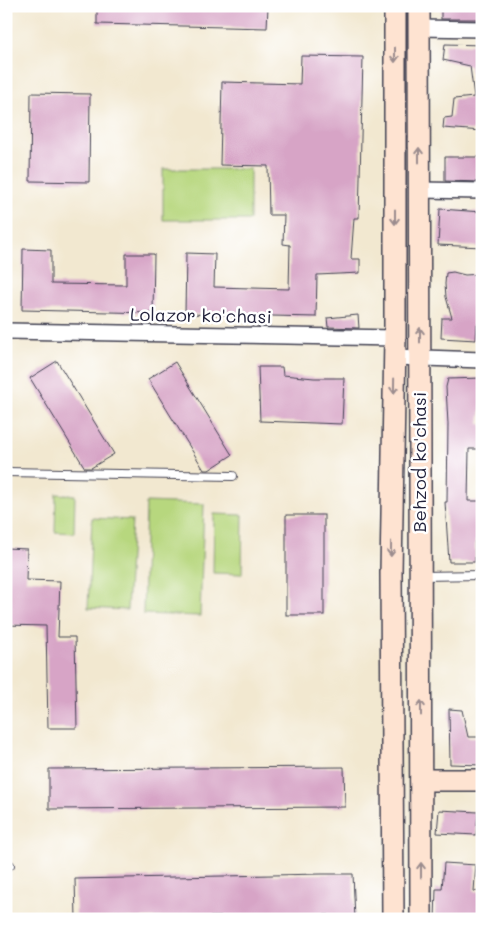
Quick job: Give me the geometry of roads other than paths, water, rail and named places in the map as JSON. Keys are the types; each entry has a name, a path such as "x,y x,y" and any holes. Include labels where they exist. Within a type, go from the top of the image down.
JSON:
{"street":[{"path":"393,919 391,573 395,347 395,6"},
{"name":"Behzod ko'chasi","path":"419,6 422,919"},
{"path":"418,28 482,29"},
{"path":"419,190 482,191"},
{"name":"Lolazor ko'chasi","path":"6,331 395,347 420,358 482,360"},
{"path":"421,780 482,780"}],"lane":[{"path":"6,472 233,476"},
{"path":"420,576 482,575"}]}
